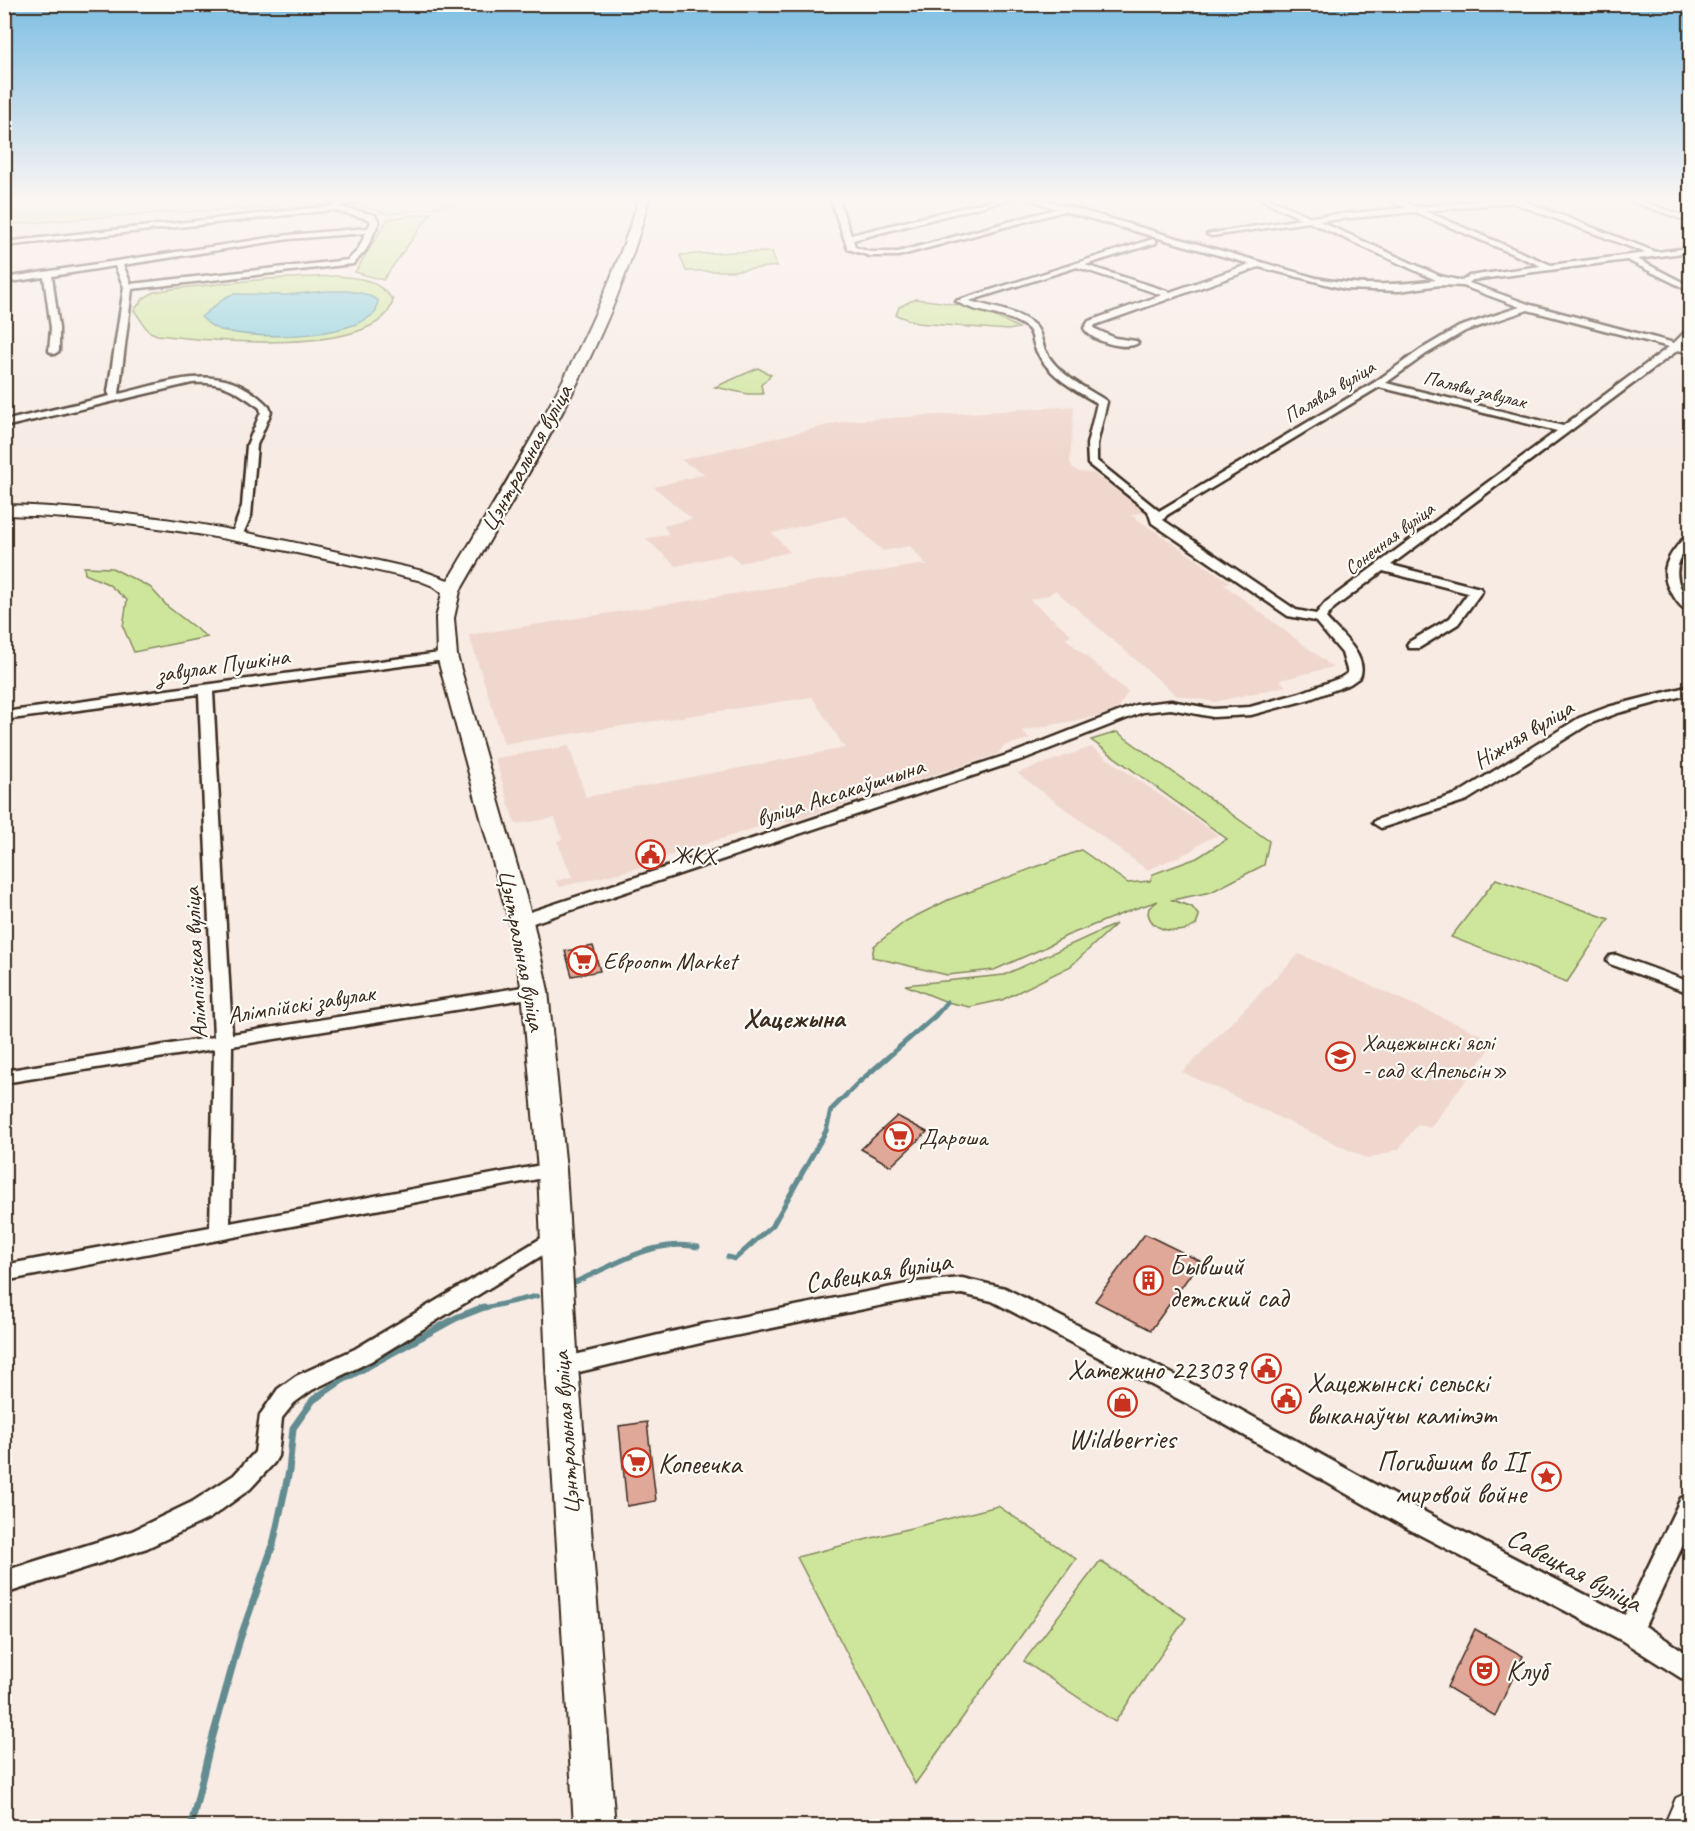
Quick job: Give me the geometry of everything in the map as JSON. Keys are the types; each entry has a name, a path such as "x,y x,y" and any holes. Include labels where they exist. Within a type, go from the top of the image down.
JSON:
{"street":[{"path":"49,283 55,328 54,351"},
{"path":"116,398 113,392 128,287 127,283"},
{"path":"128,287 160,283"},
{"name":"Цэнтральная вуліца","path":"594,1827 562,1367 552,1170 535,991 521,921 447,656 445,618 451,591 584,355 617,283"},
{"path":"1016,283 960,300 1006,314 1029,325 1035,330 1041,352 1064,379 1102,402 1092,444 1092,462 1153,510 1156,521 1292,613 1320,618"},
{"path":"1134,283 1169,295"},
{"path":"1133,343 1113,342 1090,332 1088,328 1092,323 1202,283"},
{"path":"1335,283 1345,286 1399,288 1430,283"},
{"path":"1457,283 1528,307 1690,350"},
{"name":"Палявая вуліца","path":"1156,521 1163,513 1378,384 1423,352 1462,329 1528,307"},
{"name":"Сонечная вуліца","path":"1320,618 1330,605 1675,347 1690,332"},
{"path":"4,424 192,380 209,378 224,380 236,385 266,411 260,421 250,457 244,522 238,534"},
{"name":"Палявы завулак","path":"1378,384 1563,429"},
{"path":"4,510 84,512 143,517 238,534 423,576 439,582 451,591"},
{"path":"1690,538 1675,553 1669,574 1674,592 1690,608"},
{"path":"1383,567 1476,591 1454,621 1414,645"},
{"name":"вуліца Аксакаўшчына","path":"521,921 1021,755 1141,708 1171,705 1213,714 1251,711 1305,696 1345,681 1355,674 1356,666 1350,654 1329,632 1320,618"},
{"name":"завулак Пушкіна","path":"4,716 447,656"},
{"name":"Алімпійская вуліца","path":"206,690 223,1041 220,1233"},
{"name":"Ніжняя вуліца","path":"1381,823 1462,797 1584,721 1614,710 1690,690"},
{"path":"1616,960 1690,988"},
{"name":"Алімпійскі завулак","path":"4,1077 535,991"},
{"path":"4,1273 552,1170"},
{"path":"4,1582 138,1540 201,1510 242,1482 266,1456 271,1415 286,1396 304,1383 363,1354 555,1238"},
{"name":"Савецкая вуліца","path":"562,1367 705,1333 917,1290 962,1286 997,1294 1211,1405 1412,1518 1630,1631 1690,1669"},
{"path":"1630,1631 1690,1505"},
{"path":"1684,1827 1690,1812"}],"shaded area":[{"path":"1074,406 1070,462 1073,468 1079,472 1093,473 1146,512 1131,515 1230,582 1223,584 1333,667 1280,680 1286,686 1215,702 1176,695 1055,590 1049,595 1030,600 1072,635 1065,638 1128,692 1118,709 1098,716 1022,731 1030,739 1004,746 998,754 789,822 777,821 642,864 643,867 560,887 555,881 572,877 557,841 562,839 555,818 515,824 495,758 569,746 586,797 845,748 812,697 504,744 469,635 919,565 927,566 910,546 883,551 845,516 772,533 790,552 740,563 730,554 676,566 646,539 669,534 663,526 692,519 654,487 705,474 681,460 845,421"},
{"path":"1091,747 1218,835 1189,852 1147,870 1017,773"},
{"name":"Хацежынскі яслі - сад «Апельсін»","path":"1299,954 1496,1041 1430,1128 1418,1124 1399,1149 1368,1159 1182,1072"}],"green space":[{"path":"224,283 374,283 393,300 382,319 358,331 325,338 287,342 248,342 157,335 148,331 134,310 144,298 154,292"},
{"path":"915,299 968,308 994,316 1019,328 1008,330 917,323 896,315 899,307"},
{"path":"758,368 771,375 761,385 763,394 748,394 715,387"},
{"path":"84,567 112,568 150,587 168,607 207,637 134,652 123,627 127,600 108,584 85,574"},
{"path":"1117,732 1269,841 1264,865 1211,892 1172,900 1192,907 1199,916 1196,925 1183,930 1168,930 1155,925 1148,913 1149,908 1158,901 1066,936 994,970 947,975 872,957 874,946 906,921 948,900 1081,850 1128,883 1150,881 1153,874 1197,858 1227,839 1091,740"},
{"path":"1496,879 1609,919 1567,982 1451,937"},
{"path":"1116,924 1071,966 1002,1000 970,1007 947,1002 905,985 1004,975"},
{"path":"998,1506 1076,1559 915,1784 797,1557"},
{"path":"1100,1561 1186,1618 1115,1722 1024,1661"}],"water":[{"path":"327,291 365,294 378,300 376,312 363,321 345,328 279,336 221,330 210,325 201,317 233,294 285,295"}],"building":[{"name":"Евроопт Market","path":"593,946 600,971 572,976 565,951"},
{"name":"Дароша","path":"897,1116 927,1132 891,1166 861,1149"},
{"name":"Бывший детский сад","path":"1145,1234 1200,1261 1151,1330 1095,1301"},
{"name":"Копеечка","path":"647,1422 656,1501 627,1506 619,1426"},
{"name":"Клуб","path":"1475,1629 1523,1656 1495,1716 1447,1687"}],"waterway":[{"path":"728,1257 735,1259 773,1225 826,1131 831,1110 857,1084 935,1016 947,1002"},
{"path":"573,1283 649,1250 681,1245 698,1247"},
{"path":"480,1309 537,1296"},
{"path":"191,1826 209,1750 240,1639 273,1545 289,1471 293,1428 313,1400 339,1382 456,1318 484,1307"}],"place":[{"name":"ЖКХ","path":"650,855"},
{"name":"Евроопт Market","path":"582,961"},
{"name":"Хацежынскі яслі - сад «Апельсін»","path":"1341,1056"},
{"name":"Дароша","path":"898,1137"},
{"name":"Бывший детский сад","path":"1148,1281"},
{"name":"Хатежино 223039","path":"1267,1369"},
{"name":"Хацежынскі сельскі выканаўчы камітэт","path":"1286,1398"},
{"name":"Wildberries","path":"1122,1403"},
{"name":"Копеечка","path":"637,1463"},
{"name":"Погибшим во II мировой войне","path":"1547,1477"},
{"name":"Клуб","path":"1485,1670"}],"district":[{"name":"Хацежына","path":"794,1018"}]}
